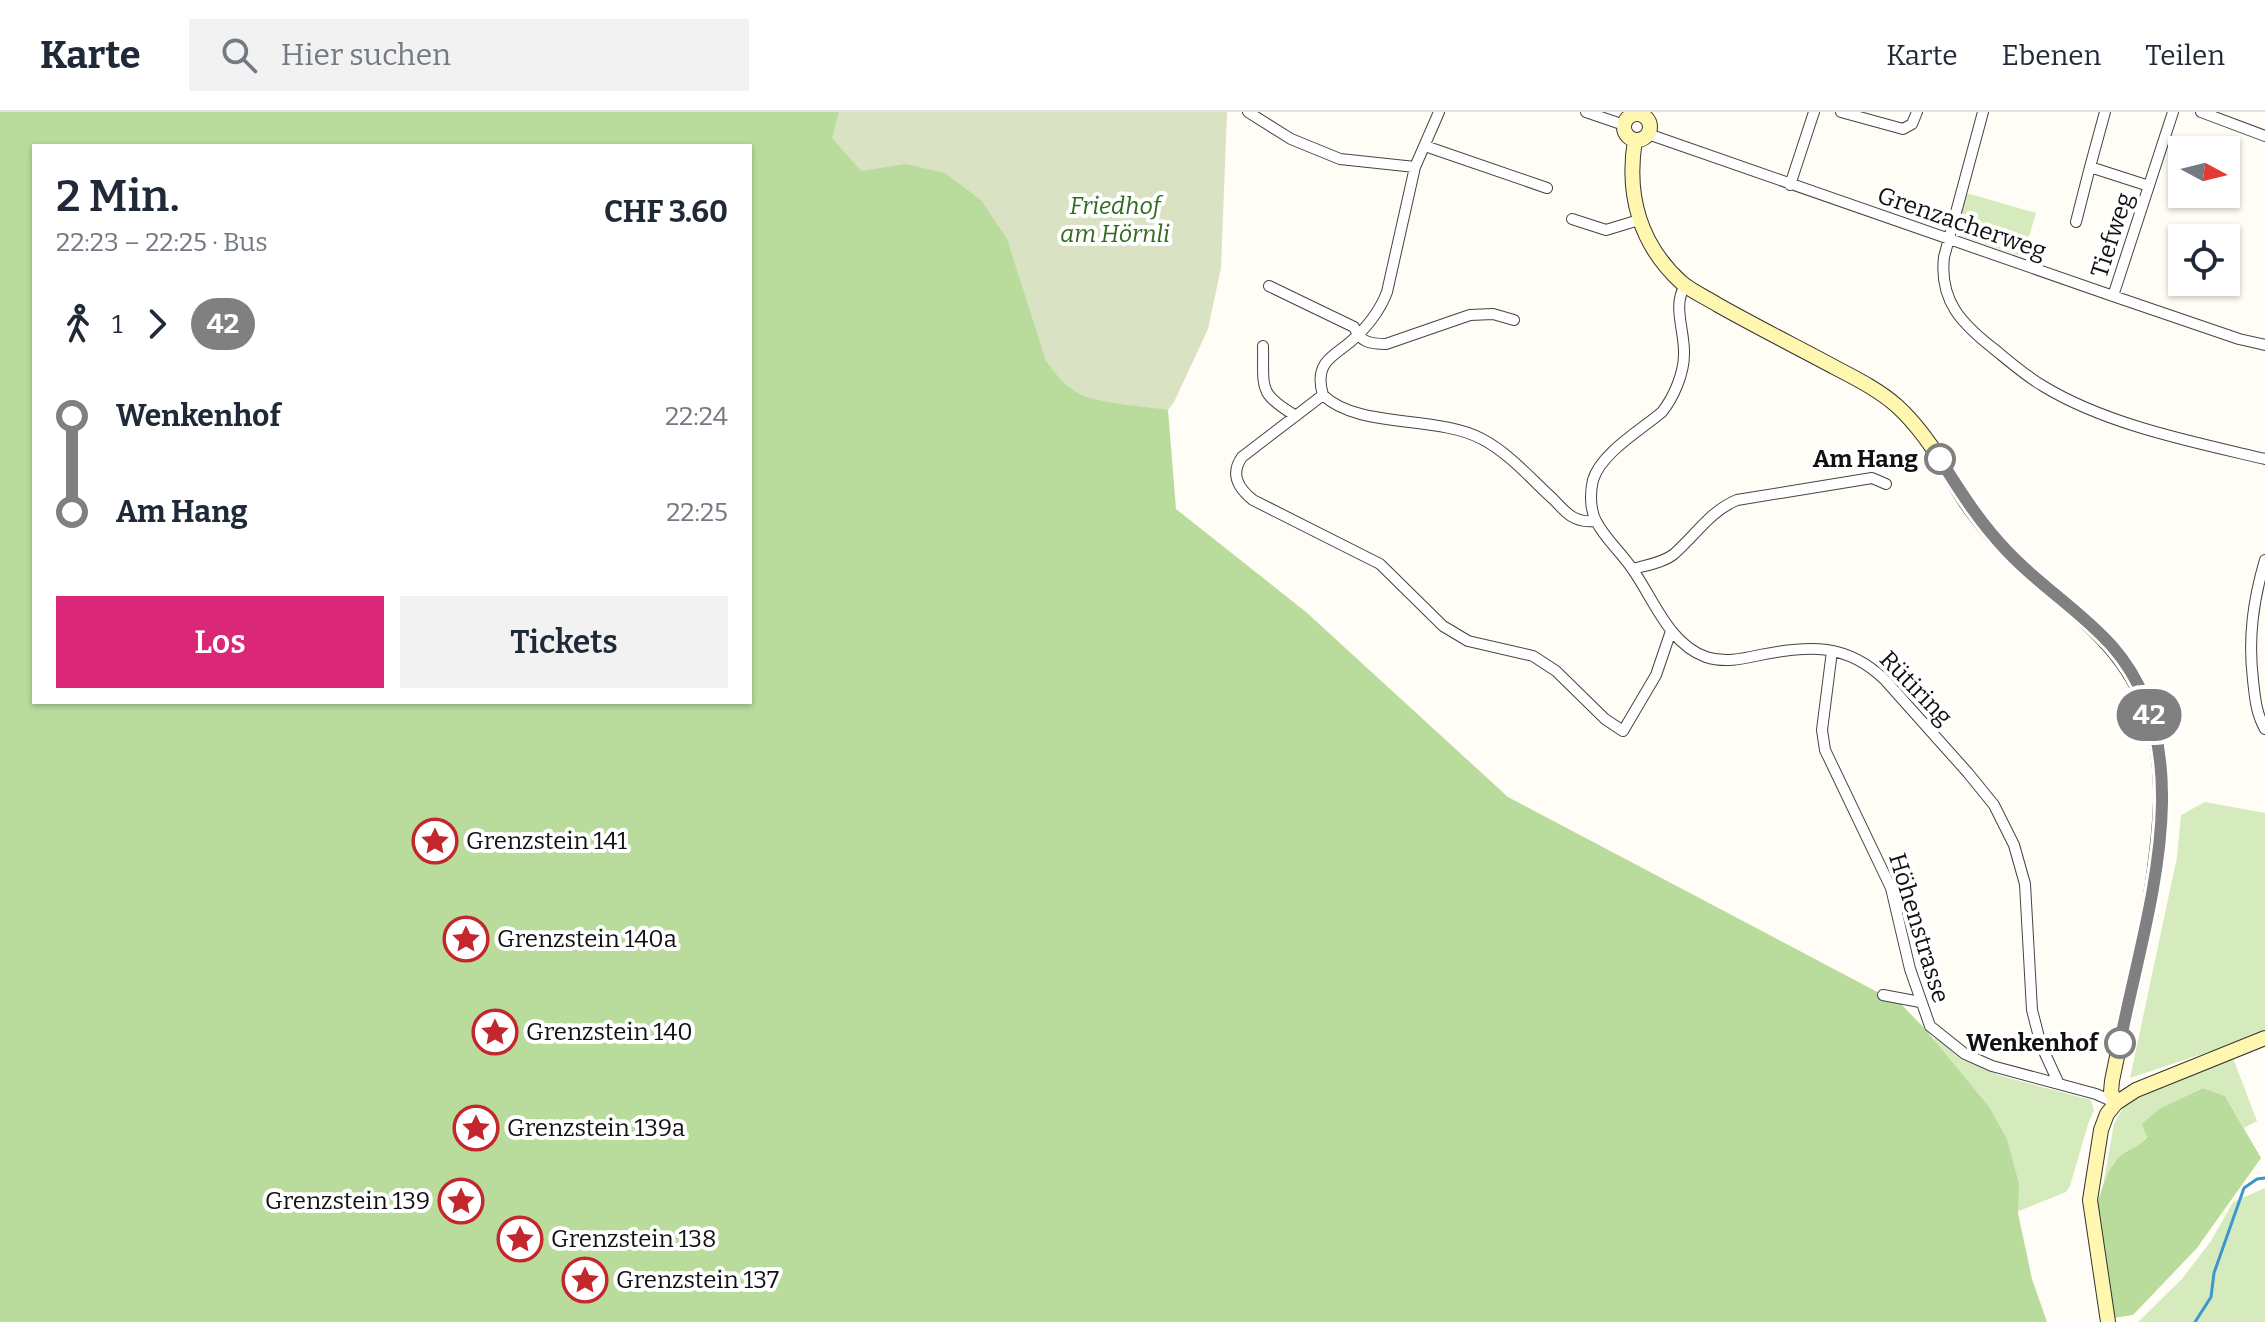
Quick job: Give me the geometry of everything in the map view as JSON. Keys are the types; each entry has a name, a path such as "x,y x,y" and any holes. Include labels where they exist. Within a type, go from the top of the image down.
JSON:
{"street":[{"path":"1248,112 1291,139 1340,159 1415,167"},
{"path":"1439,112 1415,167 1382,305 1358,336 1325,364 1321,374 1323,395 1337,407 1356,413 1450,428 1482,439 1504,454 1571,516 1595,521 1591,504 1592,482 1599,466 1669,404 1684,354 1679,303 1685,286"},
{"path":"1586,112 1624,125"},
{"path":"1790,185 1814,112"},
{"path":"1841,112 1903,129 1912,124 1917,112"},
{"path":"1983,112 1944,257 1943,280 1953,309 1985,342 2044,387 2102,414 2265,459"},
{"name":"Tiefweg","path":"2076,222 2105,112"},
{"name":"Tiefweg","path":"2113,296 2173,112"},
{"path":"2201,112 2265,136"},
{"path":"1642,137 1625,133 1624,125 1632,115 1641,113 1649,123 1642,137 1632,177 1635,207 1649,241 1666,266 1685,286 1874,388 1898,407 1920,431 1969,507 2002,546 2112,645 2135,681 2155,734 2161,768 2162,816 2149,916 2112,1081 2111,1092 2116,1103"},
{"name":"Grenzacherweg","path":"1642,137 2239,339 2265,345"},
{"path":"1425,146 1547,188"},
{"name":"Tiefweg","path":"2090,167 2149,186"},
{"path":"1572,219 1606,230 1639,220"},
{"path":"1269,286 1354,327 1358,336 1368,343 1386,344 1470,315 1493,314 1514,320"},
{"path":"1263,346 1267,396 1296,416"},
{"path":"1323,395 1237,464 1238,484 1253,500 1380,564 1443,626 1468,641 1533,656 1556,671 1605,719 1623,731 1656,675 1671,631"},
{"path":"1633,569 1674,554 1699,526 1737,500 1872,478 1886,484"},
{"name":"Rütiring","path":"1595,521 1633,569 1671,631 1686,647 1722,660 1791,648 1817,647 1858,659 1885,680 1968,773 1994,805 2014,845 2025,884 2032,1010 2041,1045 2059,1084"},
{"path":"2265,560 2251,624 2250,658 2257,715 2265,729"},
{"name":"Höhenstrasse","path":"1832,651 1822,730 1825,750 1891,888 1910,969 1930,1026 1965,1054 1992,1066 2096,1094 2116,1103"},
{"path":"1883,995 1920,1002"},
{"path":"2108,1322 2090,1200 2101,1130 2107,1114 2116,1103 2136,1090 2265,1038"}],"green space":[{"path":"0,112 907,112 957,160 1175,400 1168,410 1176,509 1306,612 1508,797 1902,1005 1926,1030 1989,1107 2007,1139 2019,1184 2018,1213 2032,1279 2047,1322 0,1322"},
{"name":"Friedhof am Hörnli","path":"839,112 1227,112 1221,268 1208,329 1168,410 1095,399 1067,386 1046,361 1007,239 981,200 945,173 906,164 861,171 832,138"},
{"path":"1963,194 2036,213 2023,257 1961,236 1956,224"},
{"path":"2205,802 2265,813 2265,1033 2130,1078 2177,857 2181,815"},
{"path":"1935,1037 1962,1060 1998,1075 2091,1100 2094,1110 2066,1192 2014,1213 1934,1045"},
{"path":"2231,1058 2257,1121 2244,1128 2225,1096 2203,1088 2159,1109 2147,1136 2136,1149 2126,1152 2113,1163 2102,1191 2114,1124 2124,1106"},
{"path":"2203,1088 2225,1096 2261,1158 2197,1248 2133,1315 2113,1318 2097,1204 2104,1182 2120,1156 2147,1137 2142,1124 2159,1109"},
{"path":"2265,1188 2265,1322 2138,1322 2182,1279 2211,1241 2233,1202"}],"waterway":[{"path":"2195,1322 2211,1297 2214,1273 2244,1188 2257,1179 2265,1178"}],"bus line":[{"name":"42","path":"1940,459 1969,507 2009,554 2112,645 2135,681 2155,734 2161,768 2162,816 2149,916 2120,1043"}],"place":[{"name":"Am Hang","path":"1940,459"},
{"name":"Grenzstein 141","path":"435,841"},
{"name":"Grenzstein 140a","path":"466,939"},
{"name":"Grenzstein 140","path":"495,1032"},
{"name":"Wenkenhof","path":"2120,1043"},
{"name":"Grenzstein 139a","path":"476,1128"},
{"name":"Grenzstein 139","path":"461,1201"},
{"name":"Grenzstein 138","path":"520,1239"},
{"name":"Grenzstein 137","path":"585,1280"}]}
